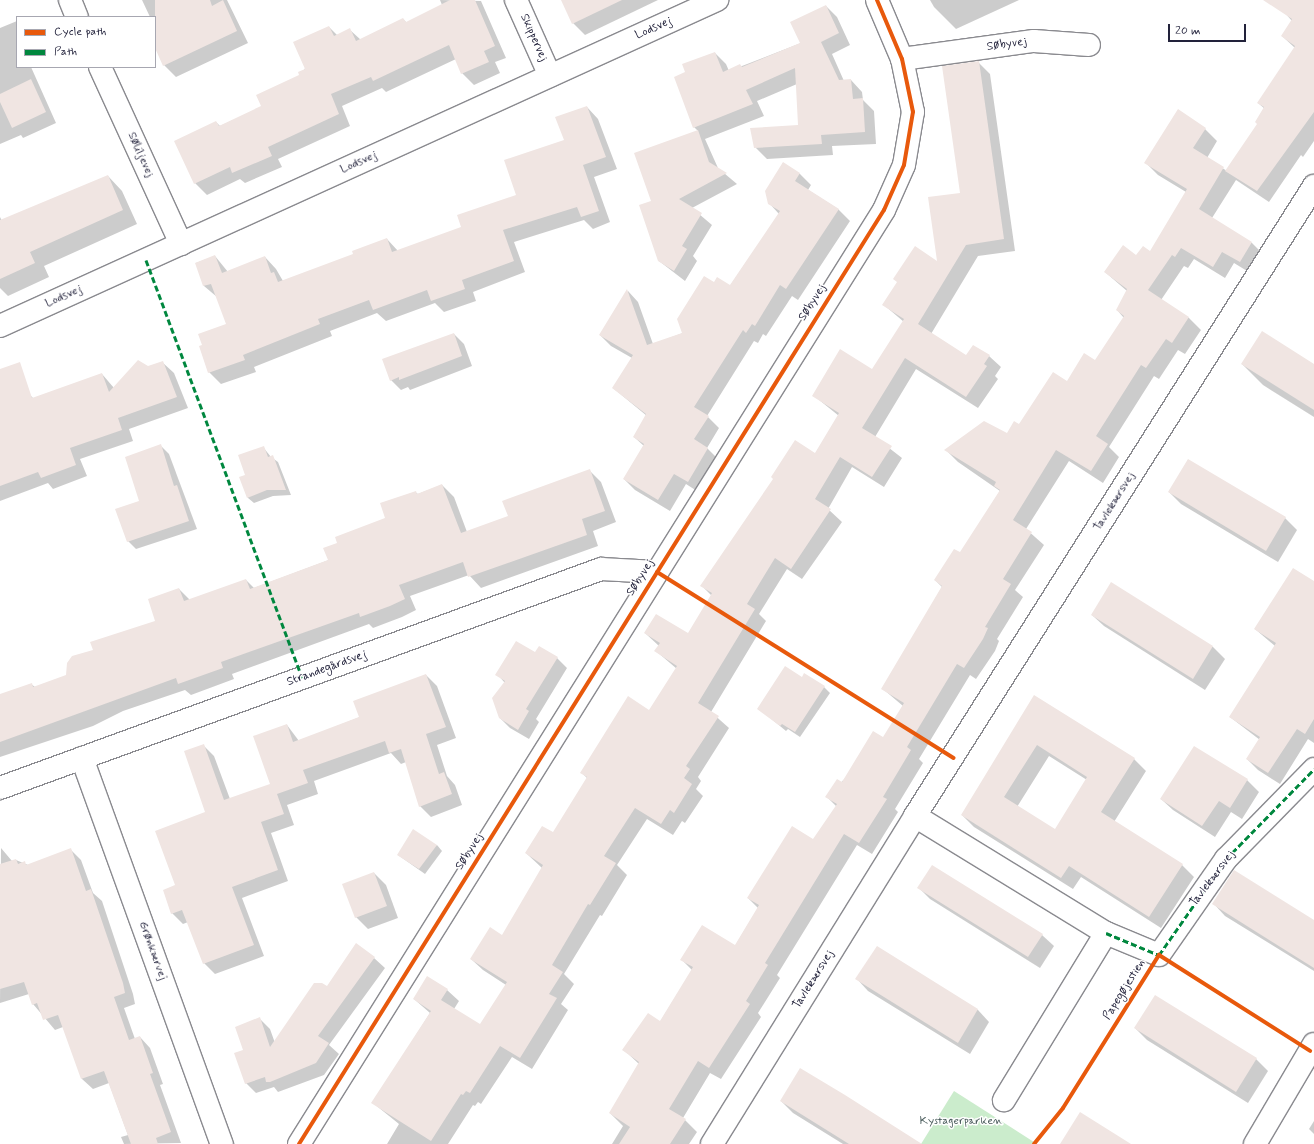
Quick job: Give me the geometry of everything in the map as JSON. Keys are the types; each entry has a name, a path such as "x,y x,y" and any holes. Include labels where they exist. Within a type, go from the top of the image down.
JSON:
{"street":[{"path":"70,0 77,16"},
{"name":"Skippervej","path":"516,0 550,76"},
{"name":"Lodsvej","path":"0,326 717,0"},
{"name":"Søbyvej","path":"299,1144 884,210 904,165 914,112 902,59 877,0"},
{"name":"Søbyvej","path":"902,59 1034,41 1089,45"},
{"name":"Søliljevej","path":"100,68 181,244"},
{"name":"Tavlekærsvej","path":"712,1144 916,816 1314,186"},
{"name":"Strandegårdsvej","path":"0,788 601,569 657,572"},
{"name":"Grønkærvej","path":"82,758 222,1144"},
{"name":"Tavlekærsvej","path":"916,816 1106,933 1158,955 1226,859 1314,769"},
{"path":"1004,1100 1106,933"},
{"path":"1258,1143 1314,1044"}],"green space":[{"name":"Kystagerparken","path":"954,1091 1037,1144 921,1144"}],"building":[{"path":"155,0 210,0 212,6 223,0 237,31 163,66 156,50"},
{"path":"450,0 475,0 495,46 484,51 489,62 461,74 449,45 373,81 371,77 331,94 339,114 268,147 272,156 232,173 230,167 194,184 174,141 216,121 219,126 261,106 256,95 299,75 298,72 305,69 293,42 329,26 334,36 350,28 356,41 403,18 406,22"},
{"path":"561,0 622,0 572,24"},
{"path":"1263,0 1314,0 1314,112 1257,191 1225,171 1257,124 1255,122 1264,107 1257,103 1295,46 1281,36 1292,19"},
{"path":"826,5 839,33 821,42 839,80 851,79 853,99 863,98 865,132 821,135 822,144 754,148 750,128 798,125 795,68 746,90 753,104 693,128 674,77 685,72 682,64 715,52 723,72 740,64 742,67 800,43 790,22"},
{"path":"979,61 1004,239 966,245 918,324 966,355 973,345 990,355 984,364 987,366 966,397 905,358 862,428 892,446 872,477 840,457 815,499 831,509 791,569 775,558 747,604 755,609 698,703 719,716 686,766 690,769 684,778 692,784 674,813 670,810 661,824 635,808 604,856 616,863 590,905 588,904 552,965 563,972 549,994 557,998 520,1058 500,1046 470,1093 466,1091 463,1095 461,1094 431,1141 371,1103 431,1011 413,999 427,976 448,989 441,1000 480,1024 507,982 470,959 490,927 502,935 543,865 525,853 542,826 553,832 587,777 580,773 628,696 649,710 677,666 654,651 660,643 644,633 656,614 688,633 712,593 700,586 773,479 771,477 795,440 815,453 839,413 812,396 840,349 872,369 904,319 882,305 897,282 893,279 915,246 937,261 928,197 960,193 942,66"},
{"path":"31,79 46,112 12,128 0,102 0,94"},
{"path":"587,106 606,157 583,165 599,211 581,217 577,207 503,230 514,261 462,280 465,289 431,301 427,290 373,310 369,300 318,319 320,324 243,355 245,360 208,373 199,346 202,345 198,334 226,324 211,284 203,286 195,263 215,255 222,273 265,256 271,273 274,272 278,282 353,254 352,251 387,238 392,252 461,227 457,215 516,195 504,160 564,140 555,117"},
{"path":"1178,109 1206,128 1193,148 1224,167 1199,209 1252,242 1240,262 1222,252 1213,267 1181,248 1175,257 1172,255 1148,290 1189,317 1172,343 1166,339 1146,368 1141,365 1096,436 1108,444 1091,471 1056,450 1013,520 1032,532 1003,579 1011,584 985,627 988,628 983,639 964,668 957,664 907,747 911,750 883,797 887,799 859,843 844,834 765,963 768,965 746,1001 750,1004 709,1068 698,1061 669,1109 686,1119 670,1144 619,1144 630,1127 609,1113 639,1062 622,1050 648,1013 660,1021 693,967 680,960 702,925 735,945 759,905 747,898 792,826 813,839 837,804 825,797 837,779 842,782 873,731 883,737 904,703 881,689 942,586 934,580 954,549 960,552 1000,490 994,486 996,482 944,450 984,421 1007,433 1014,421 1019,424 1053,372 1067,381 1084,353 1095,360 1124,316 1116,310 1127,289 1104,272 1123,245 1136,255 1143,246 1150,251 1187,189 1144,163"},
{"path":"698,130 709,162 727,173 679,199 702,213 682,246 687,249 674,271 658,261 639,205 651,201 634,153"},
{"path":"783,162 800,173 795,181 839,209 786,289 780,285 755,326 752,324 746,333 743,330 694,407 709,416 694,439 708,448 688,482 674,474 658,500 623,479 644,444 633,437 646,414 612,388 633,355 599,335 627,289 647,345 682,333 677,319 704,276 714,282 717,277 730,285 780,211 768,204 765,191"},
{"path":"108,175 123,210 30,252 35,263 0,279 0,220"},
{"path":"1262,331 1314,364 1314,410 1241,364"},
{"path":"454,333 462,356 399,380 399,377 390,381 382,359"},
{"path":"138,360 148,366 163,361 177,397 118,418 122,430 70,448 76,465 41,478 38,472 0,486 0,369 20,362 32,398 102,373 109,392"},
{"path":"161,444 174,486 177,485 189,521 127,542 115,509 139,501 125,457"},
{"path":"264,446 268,457 273,455 286,490 267,490 247,498 239,477 245,475 238,455"},
{"path":"1188,459 1286,517 1266,551 1168,492"},
{"path":"590,469 605,511 582,519 587,535 468,577 463,562 399,585 405,599 390,606 360,617 359,613 221,662 223,668 178,684 176,678 0,742 0,694 32,683 33,687 66,675 67,663 72,656 93,650 90,642 155,621 148,599 179,588 184,601 246,579 250,589 328,560 323,548 337,543 335,537 385,518 380,503 416,491 417,494 442,484 461,533 508,516 502,501"},
{"path":"1293,568 1314,581 1314,719 1305,734 1297,729 1268,773 1246,759 1260,737 1229,717 1276,643 1254,629"},
{"path":"1111,582 1213,646 1193,679 1091,615"},
{"path":"516,641 535,652 539,646 558,657 526,709 529,711 518,730 499,718 492,698 505,681 495,675"},
{"path":"785,666 802,677 804,673 825,686 795,732 782,724 780,726 757,709"},
{"path":"426,674 446,727 426,734 439,774 444,772 452,794 419,807 401,749 389,753 385,741 303,770 308,783 277,794 284,814 261,822 278,870 232,887 254,945 203,964 182,910 171,914 163,890 175,885 155,831 205,812 184,751 204,744 224,800 270,784 253,736 287,724 293,742 359,717 353,701"},
{"path":"1034,695 1135,758 1101,812 1183,864 1149,917 1069,866 1061,878 961,815","holes":["1037,745 1087,777 1055,829 1004,797"]},
{"path":"1194,746 1248,779 1230,808 1219,801 1202,826 1160,799"},
{"path":"413,829 437,845 419,869 397,855"},
{"path":"71,848 86,891 91,889 123,983 125,993 114,997 129,1040 140,1036 153,1073 150,1074 171,1132 156,1138 158,1144 131,1144 104,1071 81,1079 58,1015 43,1020 37,1003 32,1005 24,982 0,989 0,864 16,859 18,864 25,861 26,865"},
{"path":"932,865 1043,934 1028,957 917,888"},
{"path":"1234,870 1314,920 1314,968 1212,904"},
{"path":"374,872 387,906 355,918 342,884"},
{"path":"356,943 375,957 318,1036 329,1043 316,1063 270,1082 266,1082 265,1077 245,1084 234,1053 243,1050 235,1027 260,1017 270,1047 314,983 322,983 327,986"},
{"path":"877,946 978,1009 958,1043 855,979"},
{"path":"1155,995 1257,1058 1236,1092 1134,1028"},
{"path":"800,1068 922,1144 849,1144 780,1101"},
{"path":"1080,1112 1131,1144 1060,1144"}],"marked path":[{"path":"146,260 302,678"},
{"path":"1106,933 1159,955 1226,859 1314,769"}],"cycle path":[{"path":"299,1144 884,210 904,165 913,112 902,59 877,0"},
{"path":"657,572 954,758"},
{"name":"Papegøjestien","path":"1034,1144 1063,1108 1159,955 1310,1051"}]}
